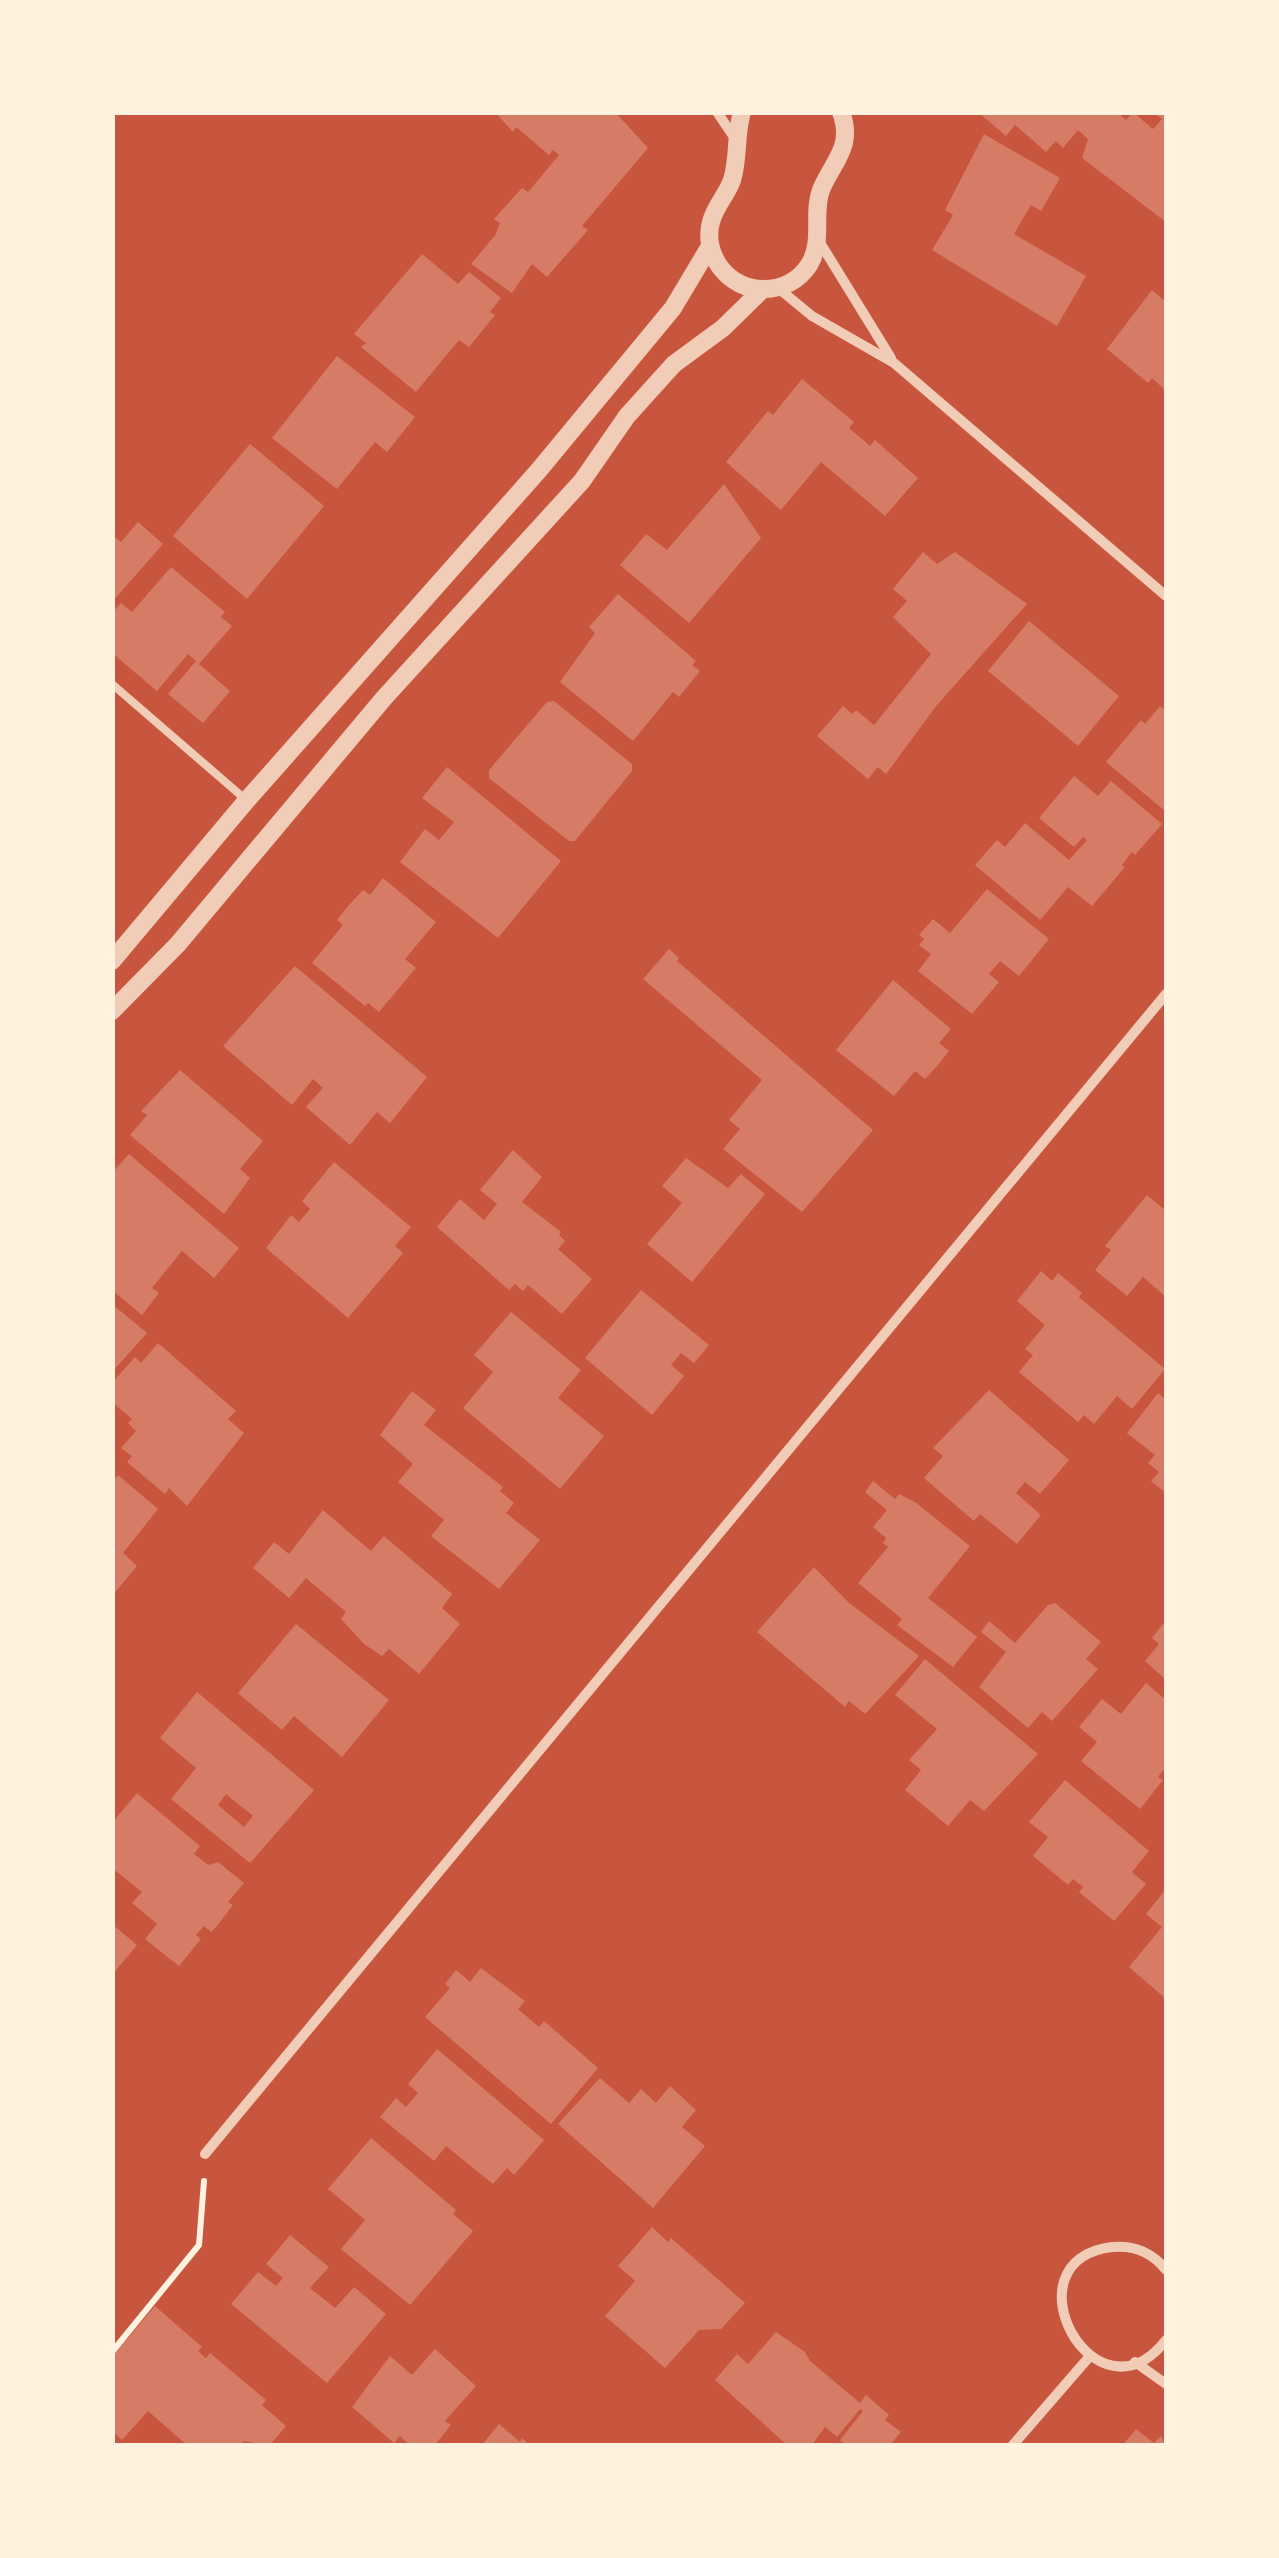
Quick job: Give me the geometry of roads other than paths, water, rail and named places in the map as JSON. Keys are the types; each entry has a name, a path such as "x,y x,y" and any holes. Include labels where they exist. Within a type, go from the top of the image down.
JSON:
{"street":[{"path":"717,112 737,141"},
{"path":"742,112 732,180 710,224 710,246 726,275 745,286 771,289 894,364 1166,596"},
{"path":"112,1011 178,944 384,698 582,481 638,403 674,364 771,289 806,270 818,239 819,197 841,158 848,117"},
{"path":"818,239 894,364"},
{"path":"112,961 246,800 540,470 674,308 710,246"},
{"path":"205,2154 1166,994"},
{"path":"1166,2265 1128,2246 1108,2247 1074,2268 1064,2286 1063,2316 1074,2343 1104,2362 1135,2362 1150,2356 1166,2340"},
{"path":"1012,2446 1090,2356"},
{"path":"1135,2362 1166,2384"}],"lane":[{"path":"112,684 246,800"}]}
